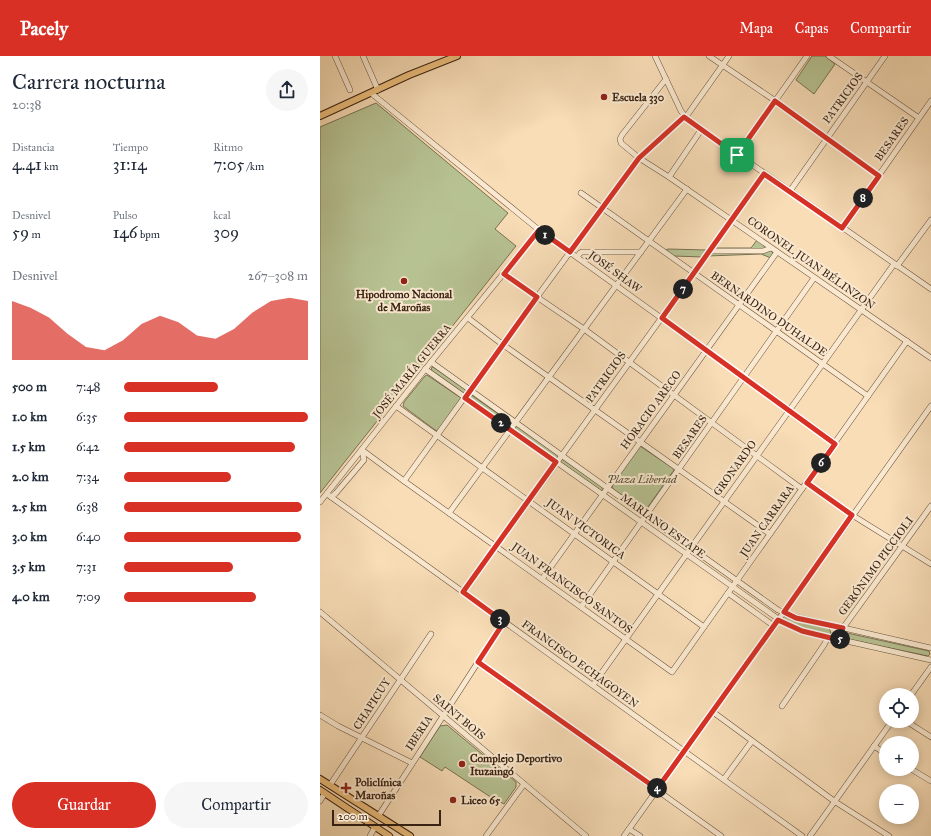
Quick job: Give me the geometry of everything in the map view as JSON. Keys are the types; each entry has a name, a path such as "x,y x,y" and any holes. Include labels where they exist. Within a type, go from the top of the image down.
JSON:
{"main road":[{"path":"320,116 457,56"},
{"path":"320,779 410,836"},
{"path":"322,792 389,836"}],"street":[{"path":"335,56 350,90"},
{"path":"363,56 378,90"},
{"path":"655,56 684,117 931,290"},
{"path":"709,56 775,101 879,176"},
{"path":"404,481 465,398 502,344 639,158 688,114 729,56"},
{"path":"737,155 807,56"},
{"path":"829,56 919,118"},
{"name":"PATRICIOS","path":"790,191 885,56"},
{"name":"CORONEL JUAN BÉLINZON","path":"666,79 622,135 620,139 621,143 639,158 669,177 931,358"},
{"name":"JOSÉ SHAW","path":"371,93 539,230 835,444"},
{"name":"BESARES","path":"842,228 931,101"},
{"path":"669,177 701,130"},
{"name":"PATRICIOS","path":"463,592 694,274 764,174"},
{"path":"449,513 686,189"},
{"name":"BERNARDINO DUHALDE","path":"581,193 868,396"},
{"name":"GRONARDO","path":"593,684 861,311 931,220"},
{"name":"JOSÉ MARÍA GUERRA","path":"320,502 329,495 425,369 539,230"},
{"path":"710,251 763,251 771,248"},
{"path":"577,256 582,252 641,252"},
{"name":"HORACIO ARECO","path":"542,579 777,252"},
{"path":"504,274 584,329 802,489"},
{"name":"BESARES","path":"581,607 814,278"},
{"path":"468,318 594,410 679,468 770,534"},
{"name":"JUAN CARRARA","path":"672,672 907,341"},
{"name":"MARIANO ESTAPE","path":"431,362 784,612 796,618 931,648"},
{"name":"MARIANO ESTAPE","path":"425,369 778,620 802,631 931,660"},
{"name":"JUAN VICTORICA","path":"396,406 704,627"},
{"path":"624,836 931,406"},
{"name":"JUAN FRANCISCO SANTOS","path":"362,450 672,672"},
{"path":"807,483 852,515 903,545 931,564"},
{"name":"FRANCISCO ECHAGOYEN","path":"329,495 802,836"},
{"name":"GERÓNIMO PICCIOLI","path":"839,640 843,628 931,506"},
{"path":"728,593 774,626"},
{"name":"SAINT BOIS","path":"320,612 586,836"},
{"name":"IBERIA","path":"378,816 504,622"},
{"name":"CHAPICUY","path":"330,785 431,634"},
{"path":"782,706 828,637"},
{"path":"478,662 721,836"},
{"path":"916,688 931,667"},
{"path":"713,712 834,801 889,836"},
{"path":"320,715 412,763"},
{"path":"810,836 887,728"},
{"path":"918,728 931,736"},
{"path":"724,779 752,741"},
{"path":"874,746 879,749"},
{"path":"919,774 931,781"},
{"path":"486,836 524,784"},
{"path":"320,801 322,792"},
{"path":"370,836 375,827"},
{"path":"629,829 640,836"}],"green space":[{"path":"812,56 825,56 835,64 814,94 796,80"},
{"name":"Hipodromo Nacional de Maroñas","path":"376,103 508,213 495,229 516,246 320,493 320,127"},
{"path":"757,240 772,251 773,253 771,258 761,254 707,256 713,248 751,248"},
{"path":"666,250 706,250 703,257 673,256"},
{"path":"432,367 466,390 465,394 431,370"},
{"path":"427,375 461,398 438,431 403,406 404,402"},
{"path":"470,394 511,423 510,426 469,397"},
{"path":"517,426 558,455 558,458 555,458 515,430 515,427"},
{"name":"Plaza Libertad","path":"640,446 674,469 645,511 613,489 612,485"},
{"path":"562,459 603,487 603,490 601,491 560,462"},
{"path":"783,616 829,628 831,633 829,635 800,628 784,621"},
{"path":"847,633 929,651 930,654 928,656 847,639 845,636"},
{"name":"Complejo Deportivo Ituzaingó","path":"447,725 516,782 516,787 504,804 445,767 442,771 420,757 440,726"}],"place":[{"name":"Escuela 330","path":"604,97"},
{"name":"Hipodromo Nacional de Maroñas","path":"404,281"},
{"name":"Complejo Deportivo Ituzaingó","path":"462,764"},
{"name":"Policlínica Maroñas","path":"346,788"},
{"name":"Liceo 65","path":"453,800"}],"route":[{"path":"775,101 879,176 842,228 764,174 662,318 835,444 807,483 852,515 784,612 796,618 843,628 839,640 802,631 778,620 657,789 478,662 504,622 463,592 556,462 465,398 502,344 537,297 504,274 539,230 570,252 639,158 684,117 737,155 775,101"}]}
